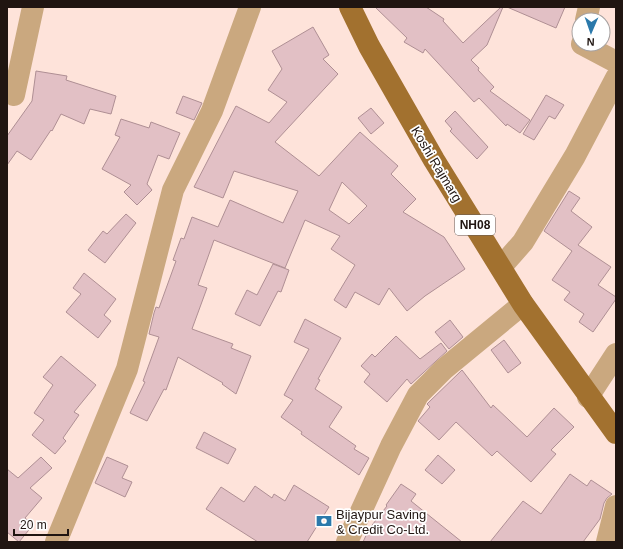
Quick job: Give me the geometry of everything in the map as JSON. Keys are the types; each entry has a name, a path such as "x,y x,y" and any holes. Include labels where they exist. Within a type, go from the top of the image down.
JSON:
{"main road":[{"name":"Koshi Rajmarg","path":"350,7 369,46 434,160 523,304 588,397 616,433"}],"street":[{"path":"14,95 33,7"},
{"path":"56,542 127,369 173,190 212,111 250,7"},
{"path":"597,52 616,62"},
{"path":"501,267 523,242 575,156 616,78"},
{"path":"347,542 391,446 418,395 444,370 523,304"},
{"path":"588,397 616,354"},
{"path":"607,542 616,506"}],"building":[{"path":"375,7 426,7 444,19 443,21 463,43 501,7 503,7 487,45 471,60 494,87 490,91 530,120 520,133 507,124 506,126 479,98 474,102 425,49 423,53 404,42 407,38"},
{"path":"507,7 565,7 556,28"},
{"path":"313,27 329,55 323,59 338,74 275,142 319,176 360,132 398,166 391,174 416,199 403,212 444,237 465,269 425,296 407,311 389,288 379,305 355,292 346,308 334,300 355,265 331,249 340,236 305,220 285,268 214,240 198,285 207,288 192,329 233,344 231,348 251,356 236,394 222,384 223,383 178,357 166,390 164,389 147,421 130,413 145,382 143,381 159,337 149,334 154,313 156,307 159,308 176,261 173,260 181,238 184,239 192,217 218,227 230,200 283,223 298,191 234,171 223,198 194,187 236,106 269,123 287,102 268,90 282,69 272,51","holes":["342,182 367,206 349,224 329,210"]},
{"path":"36,71 67,76 66,80 116,96 111,114 90,109 84,124 61,114 52,131 51,130 31,160 17,151 7,165 7,136 32,101"},
{"path":"546,95 564,105 555,119 549,116 534,140 523,134"},
{"path":"183,96 202,103 194,120 176,113"},
{"path":"371,108 384,123 371,134 358,118"},
{"path":"455,111 488,147 477,159 450,131 452,129 445,121"},
{"path":"121,119 149,128 151,122 180,133 169,159 158,155 147,184 152,190 137,205 124,192 131,185 102,169 120,137 115,135"},
{"path":"569,191 580,198 571,211 592,227 578,245 611,267 598,285 616,297 616,299 593,332 579,322 584,314 564,300 570,292 552,280 572,251 544,231"},
{"path":"126,214 136,223 105,263 88,250 103,231 107,234"},
{"path":"273,264 289,270 281,292 278,291 260,326 235,314 247,290 257,295"},
{"path":"84,273 116,299 104,315 111,321 98,338 66,312 81,294 73,288"},
{"path":"305,319 341,338 318,379 320,380 315,389 342,407 329,427 356,446 354,449 369,458 359,475 301,434 302,432 281,417 293,400 284,395 309,349 294,342"},
{"path":"450,320 463,337 449,349 435,332"},
{"path":"396,336 420,359 441,343 447,351 411,384 407,379 387,402 364,382 370,374 361,366 372,354 375,357"},
{"path":"504,340 521,363 508,373 491,350"},
{"path":"61,356 96,385 74,412 79,415 63,438 66,441 55,454 32,435 44,420 34,413 53,385 43,377"},
{"path":"462,370 491,408 493,405 527,437 554,408 574,427 551,450 556,454 531,482 497,451 492,456 456,422 439,440 418,421 430,407 427,404"},
{"path":"204,432 236,449 228,464 196,448"},
{"path":"438,455 455,470 442,484 425,470"},
{"path":"41,457 52,468 30,488 42,498 25,518 33,525 19,542 7,532 7,469 18,478"},
{"path":"107,457 128,466 122,478 132,482 125,497 95,483"},
{"path":"570,474 587,486 591,480 612,494 604,503 600,519 583,542 490,542 523,501 541,514"},
{"path":"401,484 416,494 411,501 462,542 363,542 369,529 387,506 386,505"},
{"path":"294,485 329,507 307,542 258,542 206,509 221,487 244,502 255,486 272,498 274,494 285,501"}],"place":[{"name":"Bijaypur Saving & Credit Co-Ltd.","path":"324,521"}]}
